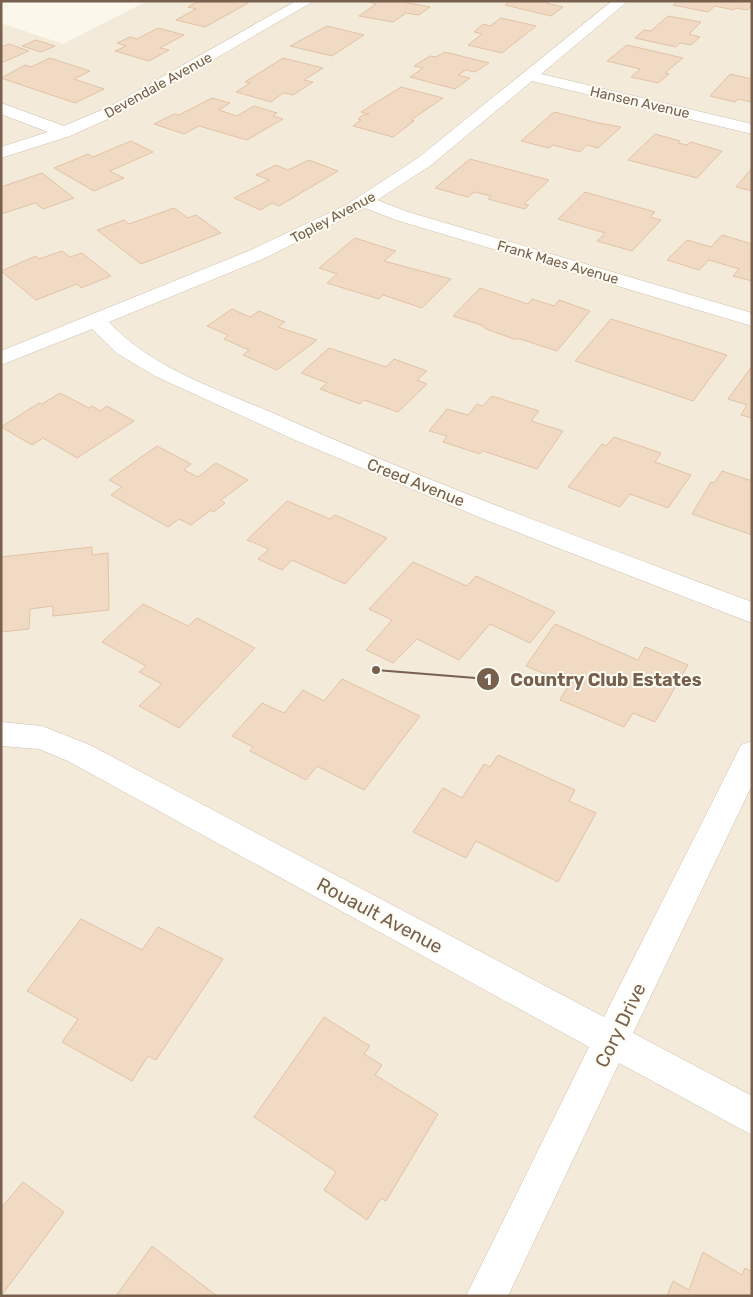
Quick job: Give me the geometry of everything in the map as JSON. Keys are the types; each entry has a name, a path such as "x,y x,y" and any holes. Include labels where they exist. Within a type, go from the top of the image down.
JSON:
{"street":[{"name":"Devendale Avenue","path":"1,153 99,118 152,91 307,1"},
{"name":"Topley Avenue","path":"1,359 280,245 365,202 412,171 621,1"},
{"name":"Hansen Avenue","path":"529,76 752,129"},
{"path":"1,108 64,132"},
{"name":"Frank Maes Avenue","path":"365,202 402,216 752,320"},
{"name":"Creed Avenue","path":"96,321 113,340 140,358 294,431 402,477 752,613"},
{"name":"Rouault Avenue","path":"1,734 42,738 79,752 752,1116"},
{"name":"Cory Drive","path":"486,1296 752,753"}],"shaded area":[{"path":"147,1 752,1 752,1296 1,1296 1,23 63,44"}],"building":[{"path":"199,1 240,1 248,3 205,27 176,20 196,9 188,7"},
{"path":"366,1 398,1 430,7 419,15 406,13 393,22 359,16 376,4"},
{"path":"510,1 548,1 546,3 563,7 551,16 505,5"},
{"path":"677,1 752,1 752,6 747,10 736,8 734,10 715,6 708,12 673,5"},
{"path":"668,16 701,22 689,34 700,37 691,45 680,43 676,47 635,38 644,30 651,31"},
{"path":"501,18 536,26 502,53 468,45 482,34 474,32 483,24 490,26"},
{"path":"327,26 364,35 332,56 290,46"},
{"path":"158,28 184,35 160,48 169,50 149,61 115,51 126,46 117,43 130,37 137,39"},
{"path":"36,40 55,46 41,52 22,46"},
{"path":"9,44 29,51 1,63 1,47"},
{"path":"627,45 683,58 665,73 669,74 658,83 631,77 640,69 607,61"},
{"path":"445,52 489,63 475,72 466,70 458,75 470,78 455,89 410,77 423,68 414,66 430,56 436,57"},
{"path":"50,58 90,71 74,79 104,89 75,103 1,78 25,65 31,67"},
{"path":"283,58 323,68 304,80 313,82 293,95 283,93 271,102 236,92 250,83 245,82"},
{"path":"730,74 752,79 752,102 738,99 735,102 710,96"},
{"path":"401,87 443,98 411,120 414,121 393,137 353,126 361,120 358,119 363,115 369,114 361,112"},
{"path":"212,98 230,103 219,110 237,116 254,106 277,113 273,116 283,119 247,140 199,126 184,134 154,124 174,114 179,115"},
{"path":"554,112 621,127 598,148 587,145 580,152 553,145 549,148 521,141"},
{"path":"655,134 680,141 678,143 687,145 691,142 722,151 697,178 628,160"},
{"path":"131,141 153,152 110,171 124,178 94,191 54,168 88,154 93,157"},
{"path":"470,159 549,180 524,204 529,205 525,209 488,199 491,196 474,192 468,197 435,188"},
{"path":"309,160 338,171 279,206 272,203 260,210 234,198 269,180 256,175 276,165 288,170"},
{"path":"752,168 752,191 736,187"},
{"path":"42,173 74,198 43,209 35,203 1,214 1,187"},
{"path":"585,192 655,212 650,217 661,220 632,251 597,241 605,233 558,219"},
{"path":"174,208 188,218 196,215 221,233 141,264 97,230 124,220 129,224"},
{"path":"722,235 752,244 752,281 733,276 739,269 709,260 699,270 667,260 687,240 711,247"},
{"path":"355,238 396,251 384,261 451,279 422,308 383,295 379,299 327,283 337,274 319,268"},
{"path":"62,251 70,257 82,253 111,276 81,288 77,284 36,300 1,271 36,256 39,259"},
{"path":"480,288 528,304 532,299 554,306 559,300 590,311 557,351 520,339 514,339 453,316"},
{"path":"232,309 250,317 259,311 285,322 278,327 317,340 277,370 243,355 249,350 224,339 228,335 207,326"},
{"path":"611,319 727,355 693,401 575,361"},
{"path":"329,348 386,367 394,359 427,371 417,380 427,384 398,412 364,400 360,404 320,389 327,383 301,373"},
{"path":"752,366 752,418 741,415 747,405 728,399"},
{"path":"60,393 89,408 92,406 100,411 107,406 134,421 77,458 43,438 32,445 1,427 39,403 42,404"},
{"path":"492,396 539,411 531,421 563,431 537,469 483,451 480,454 443,442 447,436 429,431 447,409 468,415 477,404 483,406"},
{"path":"614,437 661,453 655,462 691,475 668,508 630,494 620,507 568,487 602,444 606,446"},
{"path":"157,446 191,464 184,470 198,477 216,463 248,480 221,500 225,503 214,512 211,510 191,525 179,519 168,527 111,495 122,487 109,480"},
{"path":"722,471 752,481 752,535 692,514 711,482 714,483"},
{"path":"287,501 330,519 335,515 387,538 345,584 292,560 282,570 258,559 269,549 247,540"},
{"path":"92,547 92,555 108,553 109,610 53,616 53,606 30,609 29,629 1,632 1,557"},
{"path":"413,562 467,586 476,576 555,612 530,643 490,624 459,660 417,639 393,663 366,650 392,620 369,609"},
{"path":"143,604 188,626 197,618 255,648 179,728 139,706 162,684 139,672 146,666 102,642"},
{"path":"555,624 638,660 645,647 688,665 655,722 633,713 624,727 560,700 569,684 526,666"},
{"path":"342,679 420,716 364,790 317,766 306,780 250,751 253,747 232,736 262,703 284,713 303,690 324,701"},
{"path":"498,755 575,790 569,801 596,813 558,882 476,841 466,858 413,832 443,788 462,798 484,764 490,767"},
{"path":"81,919 142,950 158,927 223,959 156,1060 148,1056 132,1081 62,1042 78,1019 27,991"},
{"path":"324,1017 370,1046 364,1054 382,1065 375,1075 438,1114 386,1201 381,1198 367,1220 324,1190 336,1172 254,1117"},
{"path":"23,1182 64,1212 1,1296 1,1208"},
{"path":"152,1246 217,1296 116,1296"},
{"path":"703,1252 742,1275 745,1268 752,1272 752,1296 667,1296 673,1281 689,1290"}],"place":[{"name":"Country Club Estates","path":"376,670"}]}
